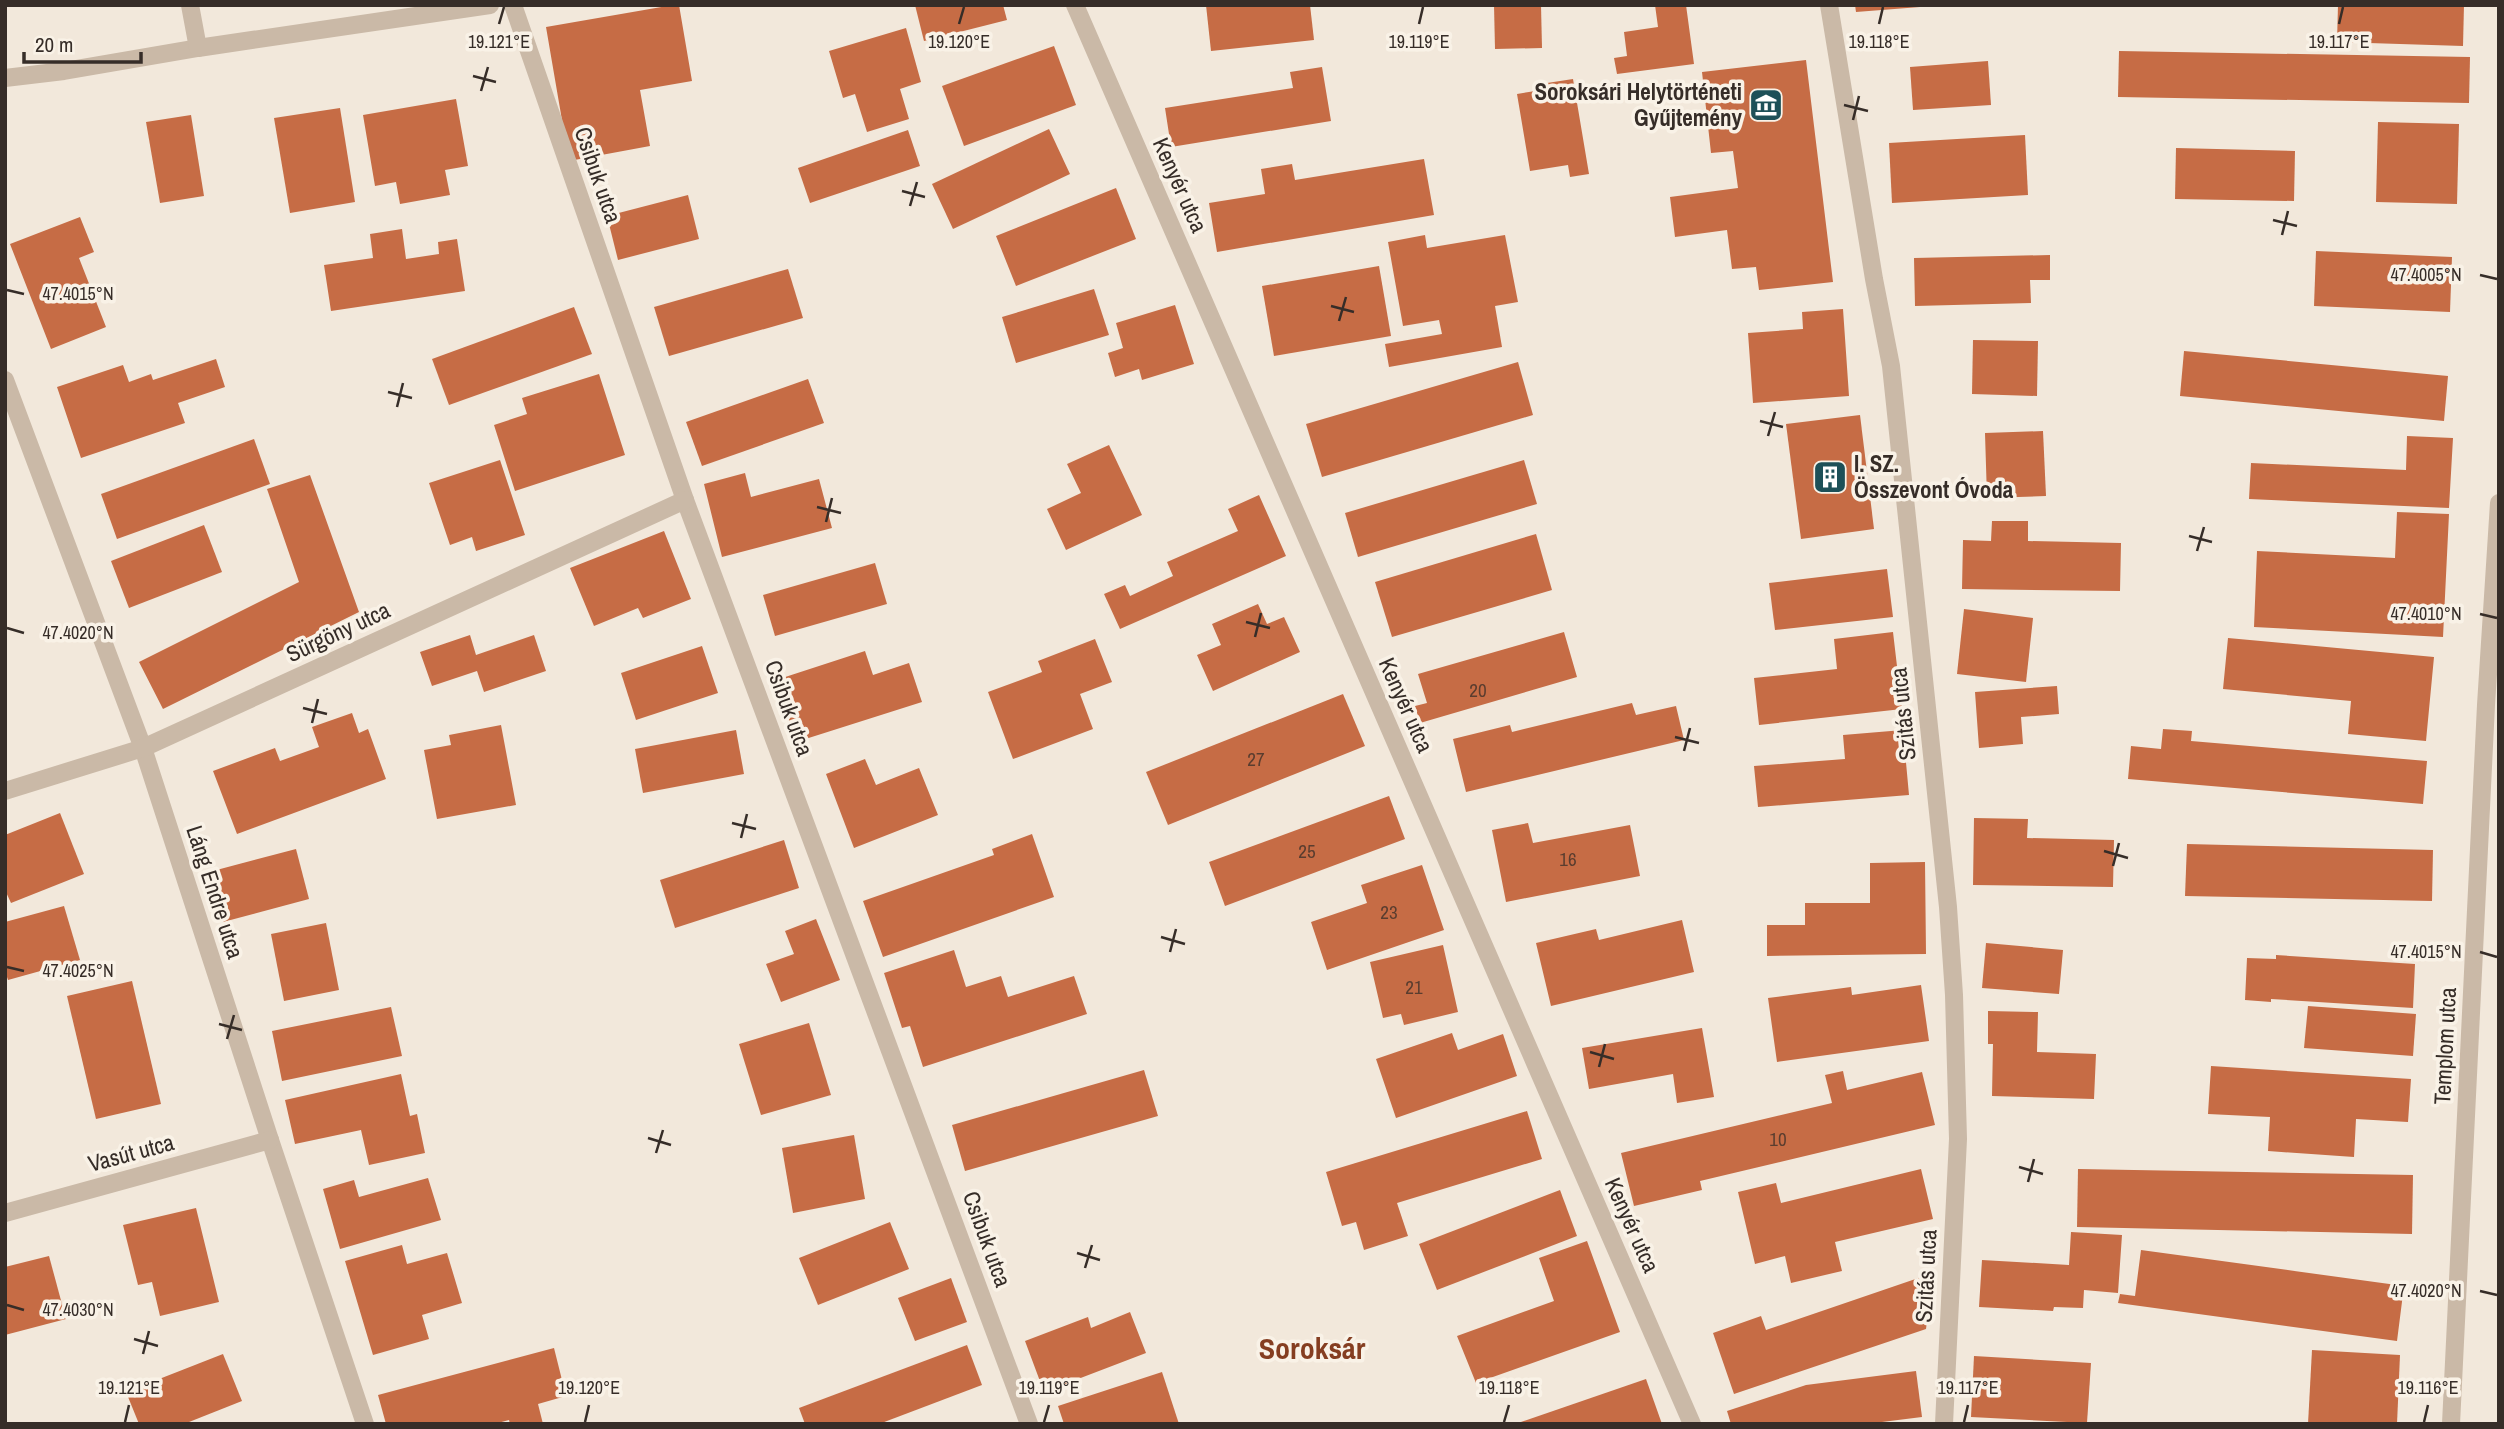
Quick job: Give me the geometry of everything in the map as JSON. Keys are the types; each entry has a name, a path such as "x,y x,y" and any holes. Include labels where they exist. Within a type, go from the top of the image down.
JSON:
{"street":[{"path":"190,5 198,48"},
{"path":"5,78 490,5"},
{"name":"Csibuk utca","path":"513,5 685,500 1029,1424"},
{"name":"Kenyér utca","path":"1075,5 1692,1424"},
{"name":"Szitás utca","path":"1829,5 1891,366 1948,907 1954,995 1958,1139 1944,1424"},
{"name":"Láng Endre utca","path":"5,380 143,748 365,1424"},
{"name":"Sürgöny utca","path":"5,791 143,748 685,500"},
{"name":"Templom utca","path":"2451,1424 2486,705 2499,503"},
{"name":"Vasút utca","path":"5,1213 270,1140"}],"building":[{"path":"679,5 692,81 640,90 650,146 569,161 546,27"},
{"path":"915,5 1003,5 1007,20 924,41"},
{"path":"1206,5 1310,5 1314,40 1211,51"},
{"path":"1494,5 1541,5 1542,48 1495,49"},
{"path":"1655,5 1686,5 1694,64 1617,74 1614,58 1627,56 1624,32 1658,27"},
{"path":"1855,5 1920,5 1920,7 1856,12"},
{"path":"2338,5 2464,5 2463,46 2337,42"},
{"path":"906,28 921,82 900,89 909,119 867,132 855,94 843,98 829,51"},
{"path":"1054,46 1076,105 964,146 942,86"},
{"path":"2119,51 2470,57 2469,103 2118,97"},
{"path":"1806,60 1833,282 1759,290 1756,267 1732,269 1727,230 1675,237 1670,197 1738,188 1733,151 1711,153 1702,72"},
{"path":"1988,61 1991,105 1913,110 1910,67"},
{"path":"1322,67 1331,121 1171,147 1165,108 1293,88 1290,72"},
{"path":"1573,79 1589,174 1570,177 1568,165 1530,171 1517,94 1548,89 1547,83"},
{"path":"456,99 468,166 445,170 450,195 400,204 396,182 375,186 363,115"},
{"path":"340,108 355,202 290,213 274,118"},
{"path":"191,115 204,196 160,203 146,122"},
{"path":"2378,122 2459,124 2457,204 2376,202"},
{"path":"1049,129 1070,174 953,229 932,184"},
{"path":"908,130 920,166 810,203 798,168"},
{"path":"2025,135 2028,195 1892,203 1889,143"},
{"path":"2176,148 2295,151 2294,201 2175,199"},
{"path":"1424,159 1434,215 1217,252 1209,203 1265,194 1261,169 1292,164 1295,180"},
{"path":"1116,188 1136,239 1016,286 996,236"},
{"path":"688,195 699,239 618,260 607,216"},
{"path":"80,217 94,252 79,258 106,327 51,349 10,244"},
{"path":"402,229 406,259 439,254 438,242 457,239 465,291 331,311 324,265 373,258 370,234"},
{"path":"1425,235 1427,248 1505,235 1518,302 1495,306 1502,347 1389,367 1385,344 1442,334 1439,320 1403,326 1388,242"},
{"path":"2316,251 2452,257 2450,312 2314,306"},
{"path":"2050,255 2050,280 2030,280 2031,303 1915,306 1914,258"},
{"path":"1379,266 1391,336 1274,356 1262,286"},
{"path":"788,269 803,318 669,356 654,307"},
{"path":"1094,289 1109,335 1016,363 1002,317"},
{"path":"1175,305 1194,364 1142,380 1139,369 1115,377 1108,353 1123,348 1116,323"},
{"path":"574,307 592,354 449,405 432,359"},
{"path":"1843,309 1849,396 1753,403 1748,333 1803,329 1802,312"},
{"path":"1973,340 2038,341 2037,396 1972,394"},
{"path":"2184,351 2448,376 2444,421 2180,396"},
{"path":"216,359 225,387 178,403 185,423 81,458 57,387 123,365 129,382 151,374 153,380"},
{"path":"1518,362 1533,415 1322,477 1306,424"},
{"path":"599,374 625,455 515,491 494,425 527,414 522,398"},
{"path":"808,379 824,423 702,466 686,422"},
{"name":"I. SZ. Összevont Óvoda","path":"1860,415 1874,529 1801,539 1786,424"},
{"path":"2043,431 2046,496 1987,498 1985,433"},
{"path":"2407,436 2453,438 2449,508 2249,499 2251,463 2406,470"},
{"path":"254,439 270,484 117,539 101,494"},
{"path":"1109,445 1142,515 1066,550 1047,509 1081,493 1067,464"},
{"path":"500,460 525,535 476,551 472,537 450,545 429,483"},
{"path":"1524,460 1537,504 1358,557 1345,513"},
{"path":"745,473 751,497 819,479 832,528 722,557 704,484"},
{"path":"310,475 359,612 163,709 139,662 299,582 267,489"},
{"path":"1259,495 1286,556 1120,629 1104,594 1125,585 1130,596 1173,576 1167,562 1238,531 1228,509"},
{"path":"2397,512 2449,514 2443,637 2254,627 2257,551 2395,558"},
{"path":"1992,521 2028,521 2028,541 2121,543 2120,591 1962,589 1963,540 1991,541"},
{"path":"204,525 222,572 129,608 111,561"},
{"path":"664,531 691,599 643,618 638,608 594,626 570,568"},
{"path":"1536,534 1552,590 1392,637 1375,582"},
{"path":"875,563 887,604 775,636 763,595"},
{"path":"1887,569 1893,617 1775,630 1769,583"},
{"path":"1258,604 1267,624 1284,617 1300,652 1213,691 1197,655 1221,645 1212,624"},
{"path":"1964,609 2033,618 2026,682 1957,674"},
{"path":"1564,632 1577,677 1420,723 1415,706 1427,703 1418,674"},
{"path":"1893,632 1902,709 1759,725 1754,678 1837,669 1834,639"},
{"path":"470,635 476,655 534,635 546,671 484,692 477,671 432,686 420,652"},
{"path":"2228,638 2434,657 2426,741 2348,734 2351,701 2223,689"},
{"path":"1095,639 1112,682 1080,694 1093,729 1013,759 988,692 1042,672 1038,661"},
{"path":"702,646 718,693 636,720 621,673"},
{"path":"865,651 873,675 909,663 922,702 796,742 776,680"},
{"path":"2057,686 2059,714 2021,717 2023,744 1979,748 1975,692"},
{"path":"1343,694 1365,746 1168,825 1146,772"},
{"path":"1632,703 1636,715 1676,706 1684,740 1466,792 1453,739 1510,725 1512,732"},
{"path":"352,713 359,733 368,729 386,779 237,834 213,771 275,748 280,761 319,747 312,727"},
{"path":"501,725 516,805 437,819 424,750 451,745 449,735"},
{"path":"2163,729 2192,731 2191,741 2427,761 2423,804 2128,779 2131,746 2161,749"},
{"path":"736,730 744,774 643,793 635,749"},
{"path":"1903,730 1909,795 1758,807 1754,766 1845,759 1843,735"},
{"path":"865,759 876,785 919,768 938,815 854,848 826,774"},
{"path":"1389,796 1405,839 1225,906 1209,862"},
{"path":"60,813 84,874 11,903 5,890 5,835"},
{"path":"1974,818 2028,819 2027,838 2114,840 2113,887 1973,885"},
{"path":"1528,823 1533,843 1630,825 1640,876 1506,902 1492,830"},
{"path":"1032,834 1054,897 883,957 863,901 994,855 992,849"},
{"path":"784,840 799,888 675,928 660,880"},
{"path":"2187,844 2433,850 2432,901 2185,896"},
{"path":"296,849 309,899 223,922 209,872"},
{"path":"1925,862 1926,954 1767,956 1767,925 1805,925 1805,903 1870,903 1870,863"},
{"path":"1422,865 1444,930 1327,970 1311,922 1367,903 1361,885"},
{"path":"64,906 80,960 8,980 5,971 5,922"},
{"path":"816,919 840,980 781,1002 766,964 794,954 785,931"},
{"path":"1682,920 1694,972 1551,1006 1536,943 1596,929 1599,940"},
{"path":"326,923 339,990 284,1001 271,934"},
{"path":"1986,943 2063,950 2059,994 1982,988"},
{"path":"1443,945 1458,1012 1404,1025 1401,1014 1383,1018 1370,962"},
{"path":"954,950 966,987 1001,976 1008,997 1074,976 1087,1014 923,1067 910,1026 902,1028 884,973"},
{"path":"2276,955 2415,964 2413,1008 2271,999 2271,1002 2245,1000 2247,958 2276,959"},
{"path":"132,981 161,1104 96,1119 67,996"},
{"path":"1921,985 1929,1041 1777,1062 1768,998 1851,987 1852,995"},
{"path":"2308,1006 2416,1014 2413,1056 2304,1048"},
{"path":"391,1007 402,1056 282,1081 272,1031"},
{"path":"1988,1011 2038,1012 2037,1052 2096,1054 2094,1099 1992,1096 1993,1044 1988,1044"},
{"path":"809,1023 831,1095 761,1115 739,1044"},
{"path":"1702,1028 1714,1097 1677,1103 1673,1074 1589,1089 1582,1048"},
{"path":"1452,1033 1458,1050 1503,1034 1517,1076 1396,1118 1376,1059"},
{"path":"2211,1066 2411,1079 2408,1122 2356,1119 2354,1157 2268,1151 2270,1117 2208,1114"},
{"path":"1144,1070 1158,1116 965,1171 952,1125"},
{"path":"1843,1071 1847,1090 1922,1072 1935,1125 1700,1181 1702,1190 1634,1206 1621,1153 1832,1103 1825,1075"},
{"path":"401,1074 410,1116 417,1114 425,1153 369,1165 361,1130 295,1144 285,1100"},
{"path":"1527,1111 1542,1159 1397,1203 1408,1236 1364,1250 1356,1222 1342,1226 1326,1172"},
{"path":"854,1135 865,1199 793,1213 782,1148"},
{"path":"1921,1169 1933,1219 1835,1242 1842,1271 1791,1283 1785,1256 1755,1264 1738,1192 1776,1183 1781,1203"},
{"path":"2078,1169 2413,1175 2412,1234 2077,1227"},
{"path":"428,1178 441,1220 340,1249 323,1189 354,1180 359,1197"},
{"path":"1560,1190 1577,1236 1437,1290 1419,1244"},
{"path":"196,1208 219,1302 160,1316 152,1282 138,1285 123,1225"},
{"path":"890,1222 909,1269 818,1305 799,1258"},
{"path":"2071,1232 2122,1235 2118,1293 2084,1290 2083,1308 2054,1307 2053,1311 1979,1307 1982,1260 2069,1265"},
{"path":"1587,1241 1620,1332 1476,1383 1457,1336 1554,1301 1539,1258"},
{"path":"402,1245 407,1264 447,1253 462,1303 422,1315 429,1339 373,1355 345,1261"},
{"path":"2141,1250 2404,1286 2397,1341 2118,1303 2120,1294 2135,1296"},
{"path":"49,1256 66,1319 5,1335 5,1267"},
{"path":"1933,1273 1926,1329 1734,1394 1713,1333 1761,1316 1766,1330"},
{"path":"951,1278 967,1322 915,1341 898,1298"},
{"path":"1130,1312 1146,1353 1044,1392 1025,1341 1088,1317 1091,1328"},
{"path":"967,1345 982,1385 879,1424 805,1424 799,1408"},
{"path":"554,1348 566,1396 538,1404 543,1424 510,1424 509,1420 494,1424 386,1424 378,1395"},
{"path":"2312,1350 2400,1355 2397,1424 2308,1424"},
{"path":"223,1354 242,1401 184,1424 139,1424 126,1392"},
{"path":"1974,1356 2091,1363 2087,1423 1971,1417"},
{"path":"1916,1371 1922,1417 1866,1424 1731,1424 1727,1411 1806,1385"},
{"path":"1162,1372 1179,1424 1064,1424 1058,1406"},
{"path":"1646,1379 1662,1424 1518,1424 1518,1423"}],"place":[{"name":"Soroksári Helytörténeti Gyűjtemény","path":"1766,105"},
{"name":"I. SZ. Összevont Óvoda","path":"1830,477"}],"district":[{"name":"Soroksár","path":"1312,1349"}]}
